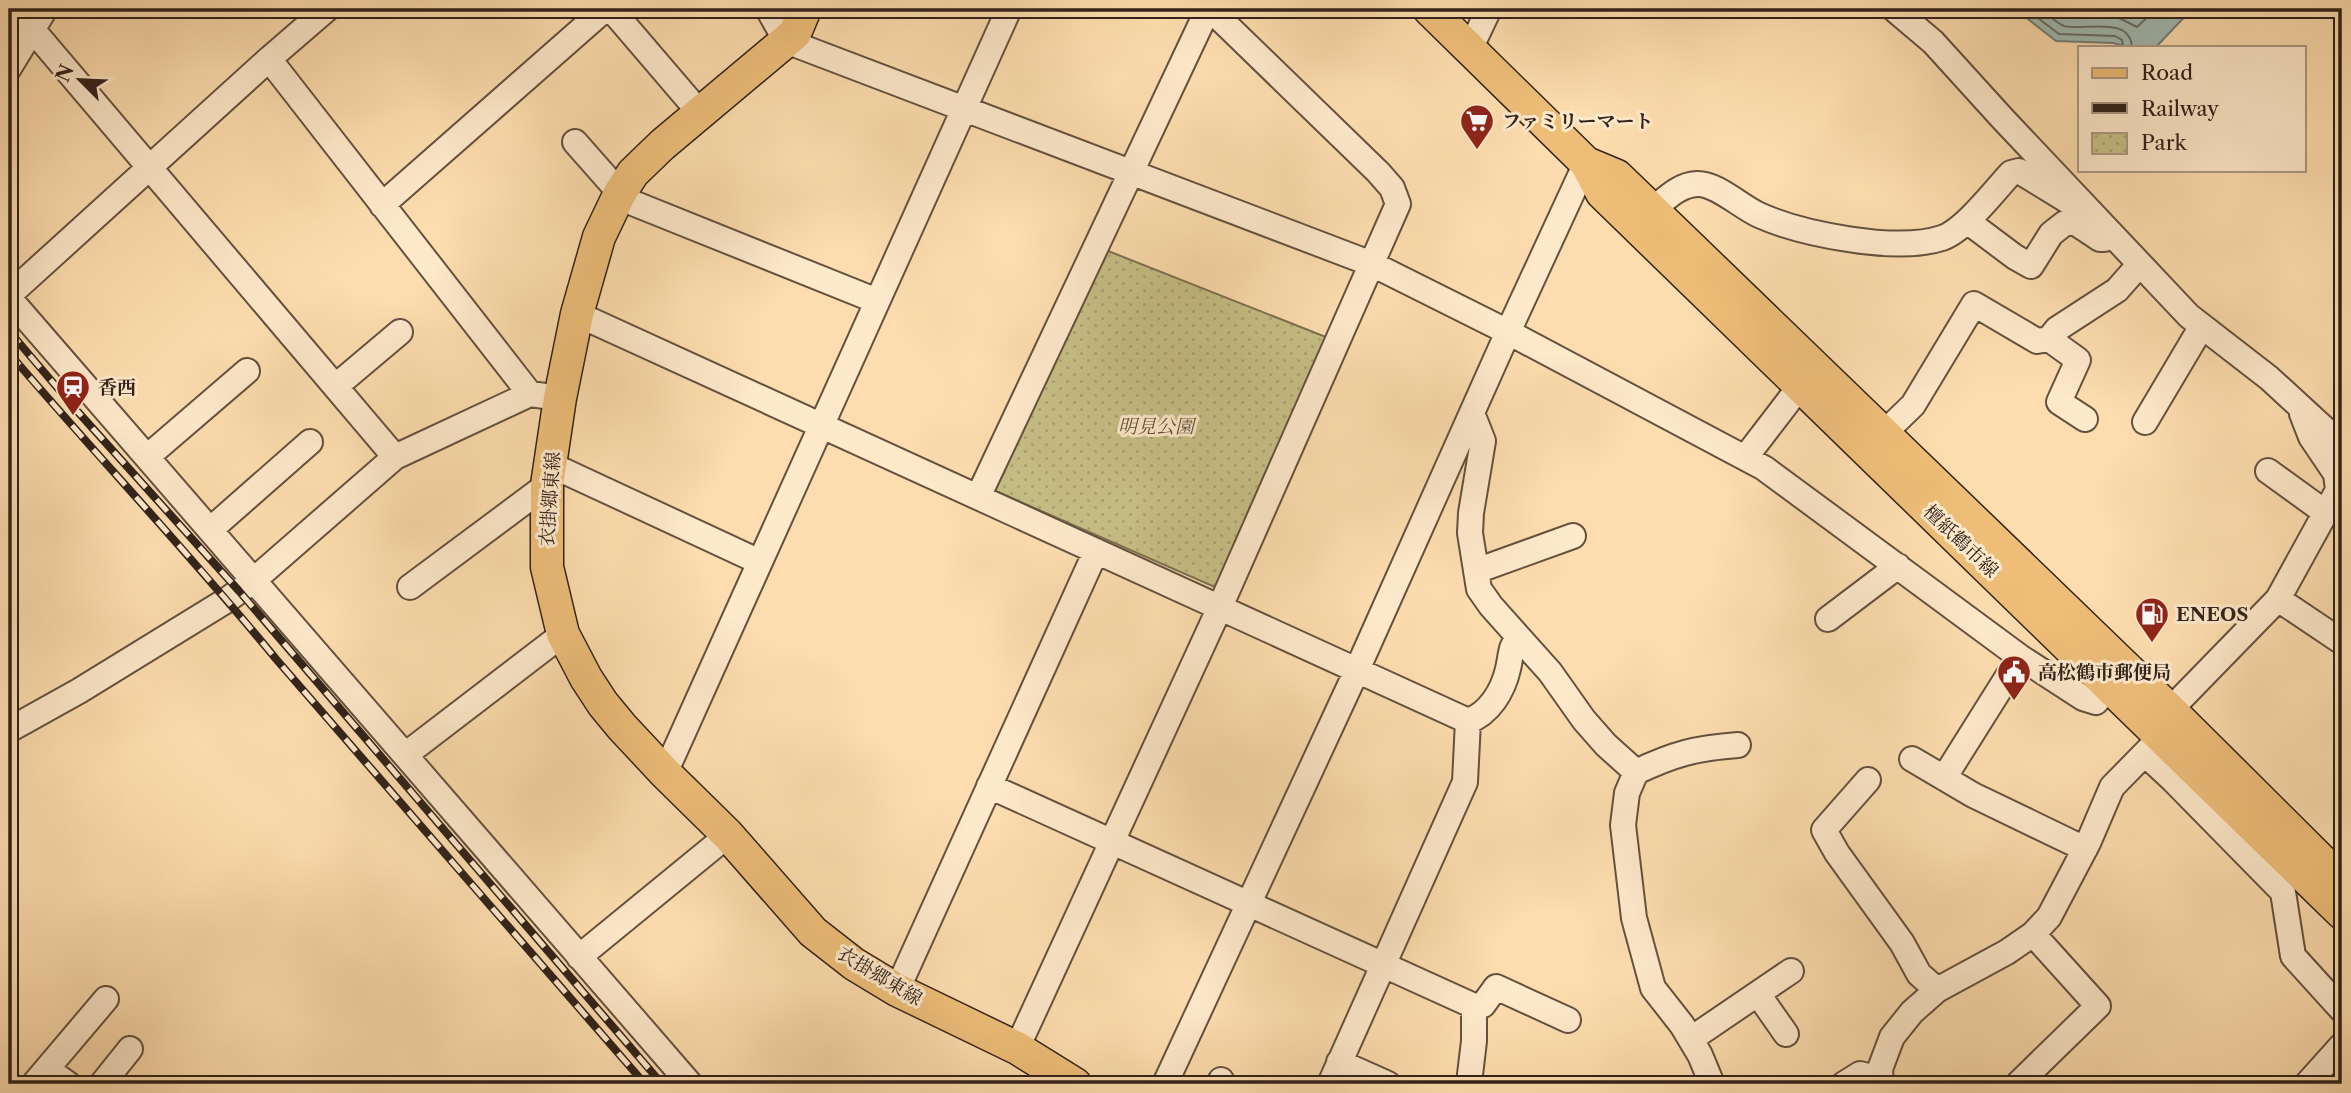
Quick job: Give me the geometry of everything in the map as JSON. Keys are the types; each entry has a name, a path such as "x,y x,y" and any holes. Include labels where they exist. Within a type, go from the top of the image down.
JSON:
{"main road":[{"name":"衣掛郷東線","path":"806,9 794,33 786,41 634,173 619,195 599,237 577,314 545,396 549,475 545,522 547,568 563,634 603,704 665,774 728,835 813,932 854,964 897,990 1017,1048 1062,1080"},
{"name":"檀紙鶴市線","path":"1429,9 1586,163 1602,193 1801,385 2118,677"},
{"name":"檀紙鶴市線","path":"1586,163 1617,176 1883,434 2118,677 2158,733 2292,883 2342,913"},
{"name":"檀紙鶴市線","path":"2158,733 2342,881"}],"street":[{"path":"327,9 9,296 690,1084"},
{"path":"382,205 604,9"},
{"path":"611,9 700,113"},
{"path":"768,9 786,41 1372,264 1745,458 1796,490 2020,657 2083,698 2096,702 2118,677"},
{"path":"665,774 1009,9"},
{"path":"978,497 1209,9 1378,172 1392,188 1398,204 1220,607 1017,1048"},
{"path":"1470,49 1489,9"},
{"path":"1894,9 1933,42 2189,316 2269,378 2342,445"},
{"path":"9,12 38,19 150,166 395,457"},
{"path":"9,68 38,19"},
{"path":"9,730 89,685 227,600 254,580 395,457 545,396 382,205 269,59"},
{"path":"575,142 619,195 877,301"},
{"path":"1165,1084 1357,670 1507,332 1586,163"},
{"path":"1652,210 1676,189 1699,184 1785,226 1835,236 1900,244 1943,238 1967,221 2011,173 2019,172 2090,212"},
{"path":"1967,221 2031,266 2051,234 2065,223 2076,223 2100,239 2115,239"},
{"path":"1883,434 1913,405 1974,303 2037,341 2049,339 2057,329 2116,290 2139,265"},
{"path":"577,314 1468,721 1481,717 1499,691 1507,673 1511,646 1518,637"},
{"path":"2145,422 2202,326"},
{"path":"335,386 400,332"},
{"path":"2049,339 2078,360 2059,402 2085,419"},
{"path":"147,457 247,371"},
{"path":"1745,458 1801,385"},
{"path":"1844,1084 1860,1074 1881,1082 1880,1069 1892,1038 1912,1012 1937,990 2007,952 2033,934 2049,917 2085,849 2112,787 2278,599 2338,490 2336,474 2311,437 2302,419 2301,407"},
{"path":"1472,413 1483,440 1470,533 1479,589 1550,672 1584,720 1606,745 1636,772"},
{"path":"210,530 310,442"},
{"path":"2268,471 2326,513"},
{"path":"410,587 549,475 760,562"},
{"path":"1476,571 1573,536"},
{"path":"897,990 1096,551"},
{"path":"1828,619 1898,566"},
{"path":"2278,599 2342,642"},
{"path":"405,755 563,634"},
{"path":"1944,778 2020,657"},
{"path":"1388,1084 1335,1073 1465,782 1468,721"},
{"path":"1712,1084 1700,1055 1682,1025 1653,988 1634,918 1623,825 1627,793 1636,772 1667,758 1701,748 1738,745"},
{"path":"1912,759 1973,795 2085,849"},
{"path":"1868,780 1824,830 1837,853 1902,943 1919,974 1937,990"},
{"path":"989,786 1474,1006 1483,1005 1496,987 1568,1020"},
{"path":"579,957 728,835"},
{"path":"2292,883 2293,956 2342,1010"},
{"path":"2018,1084 2098,1006 2033,934"},
{"path":"1691,1040 1791,971"},
{"path":"1758,994 1786,1034"},
{"path":"68,1084 41,1077 106,999"},
{"path":"1472,1084 1469,1083 1474,1041 1474,1006"},
{"path":"2307,1084 2342,1045"},
{"path":"102,1084 130,1049"}],"green space":[{"name":"明見公園","path":"1103,249 1331,339 1217,588 991,489"}],"water":[{"path":"2015,9 2192,9 2157,46 2056,41"}],"railway":[{"path":"9,331 239,591 662,1084"},
{"path":"9,353 645,1084"}],"place":[{"name":"ファミリーマート","path":"1477,151"},
{"name":"香西","path":"73,417"},
{"name":"ENEOS","path":"2152,644"},
{"name":"高松鶴市郵便局","path":"2014,702"}]}
